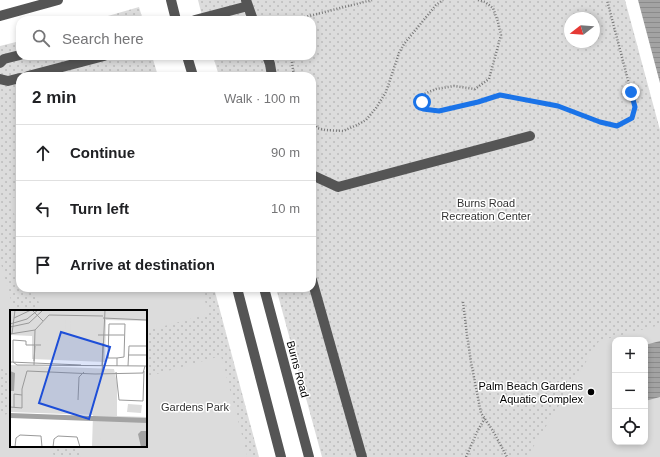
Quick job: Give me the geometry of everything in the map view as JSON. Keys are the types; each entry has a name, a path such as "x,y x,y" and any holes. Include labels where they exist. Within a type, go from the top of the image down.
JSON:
{"street":[{"path":"0,16 58,0"},
{"path":"171,0 175,16"},
{"path":"207,16 247,3 252,16"},
{"path":"0,63 4,59 16,56"},
{"path":"43,72 89,60"},
{"path":"188,60 192,72"},
{"path":"268,60 271,72"},
{"path":"0,80 8,81 16,79"},
{"path":"316,177 338,188 530,136"},
{"path":"238,292 281,457"},
{"name":"Burns Road","path":"265,292 309,457"},
{"path":"315,292 362,457"}],"path":[{"path":"309,16 372,0"},
{"path":"316,127 325,130 343,131 366,120 386,92 399,53 404,44 436,5 443,0"},
{"path":"478,0 485,2 493,8 498,22 500,35 489,79 475,89 454,86 436,89 424,94 422,102 423,109 439,111 500,95 558,106 600,122 617,126 632,118 635,107 607,0"},
{"path":"292,60 294,72"},
{"path":"463,302 471,362 481,413 507,457"},
{"path":"466,457 485,418"}],"green space":[{"name":"Burns Road Recreation Center","path":"198,0 625,0 660,130 660,457 322,457 277,292 316,292 316,72 218,72 214,60 316,60 316,16 202,16"},
{"path":"139,7 142,16 108,16"},
{"name":"Gardens Park","path":"16,42 16,60 153,60 157,72 16,72 16,292 215,292 259,457 0,457 0,46"},
{"path":"16,197 16,220 10,199"},
{"path":"0,260 14,310 10,310 10,366 0,369"},
{"path":"36,292 203,292 208,314 147,331 147,310 41,310"},
{"name":"Palm Beach Gardens Aquatic Complex","path":"660,325 660,457 527,457 599,341 612,338 612,445 648,445 648,337 614,337"},
{"path":"221,356 247,454 246,457 81,457 78,447 147,447 147,377"},
{"path":"10,413 10,447 51,447 54,457 0,457 0,416"}],"shaded area":[{"path":"638,0 660,0 660,83"},
{"path":"660,341 660,397 648,400 648,373 648,344"}],"place":[{"name":"Palm Beach Gardens Aquatic Complex","path":"591,392"}],"route":[{"path":"422,102 423,109 439,111 500,95 558,106 600,122 617,126 632,118 635,107 631,92"}]}
